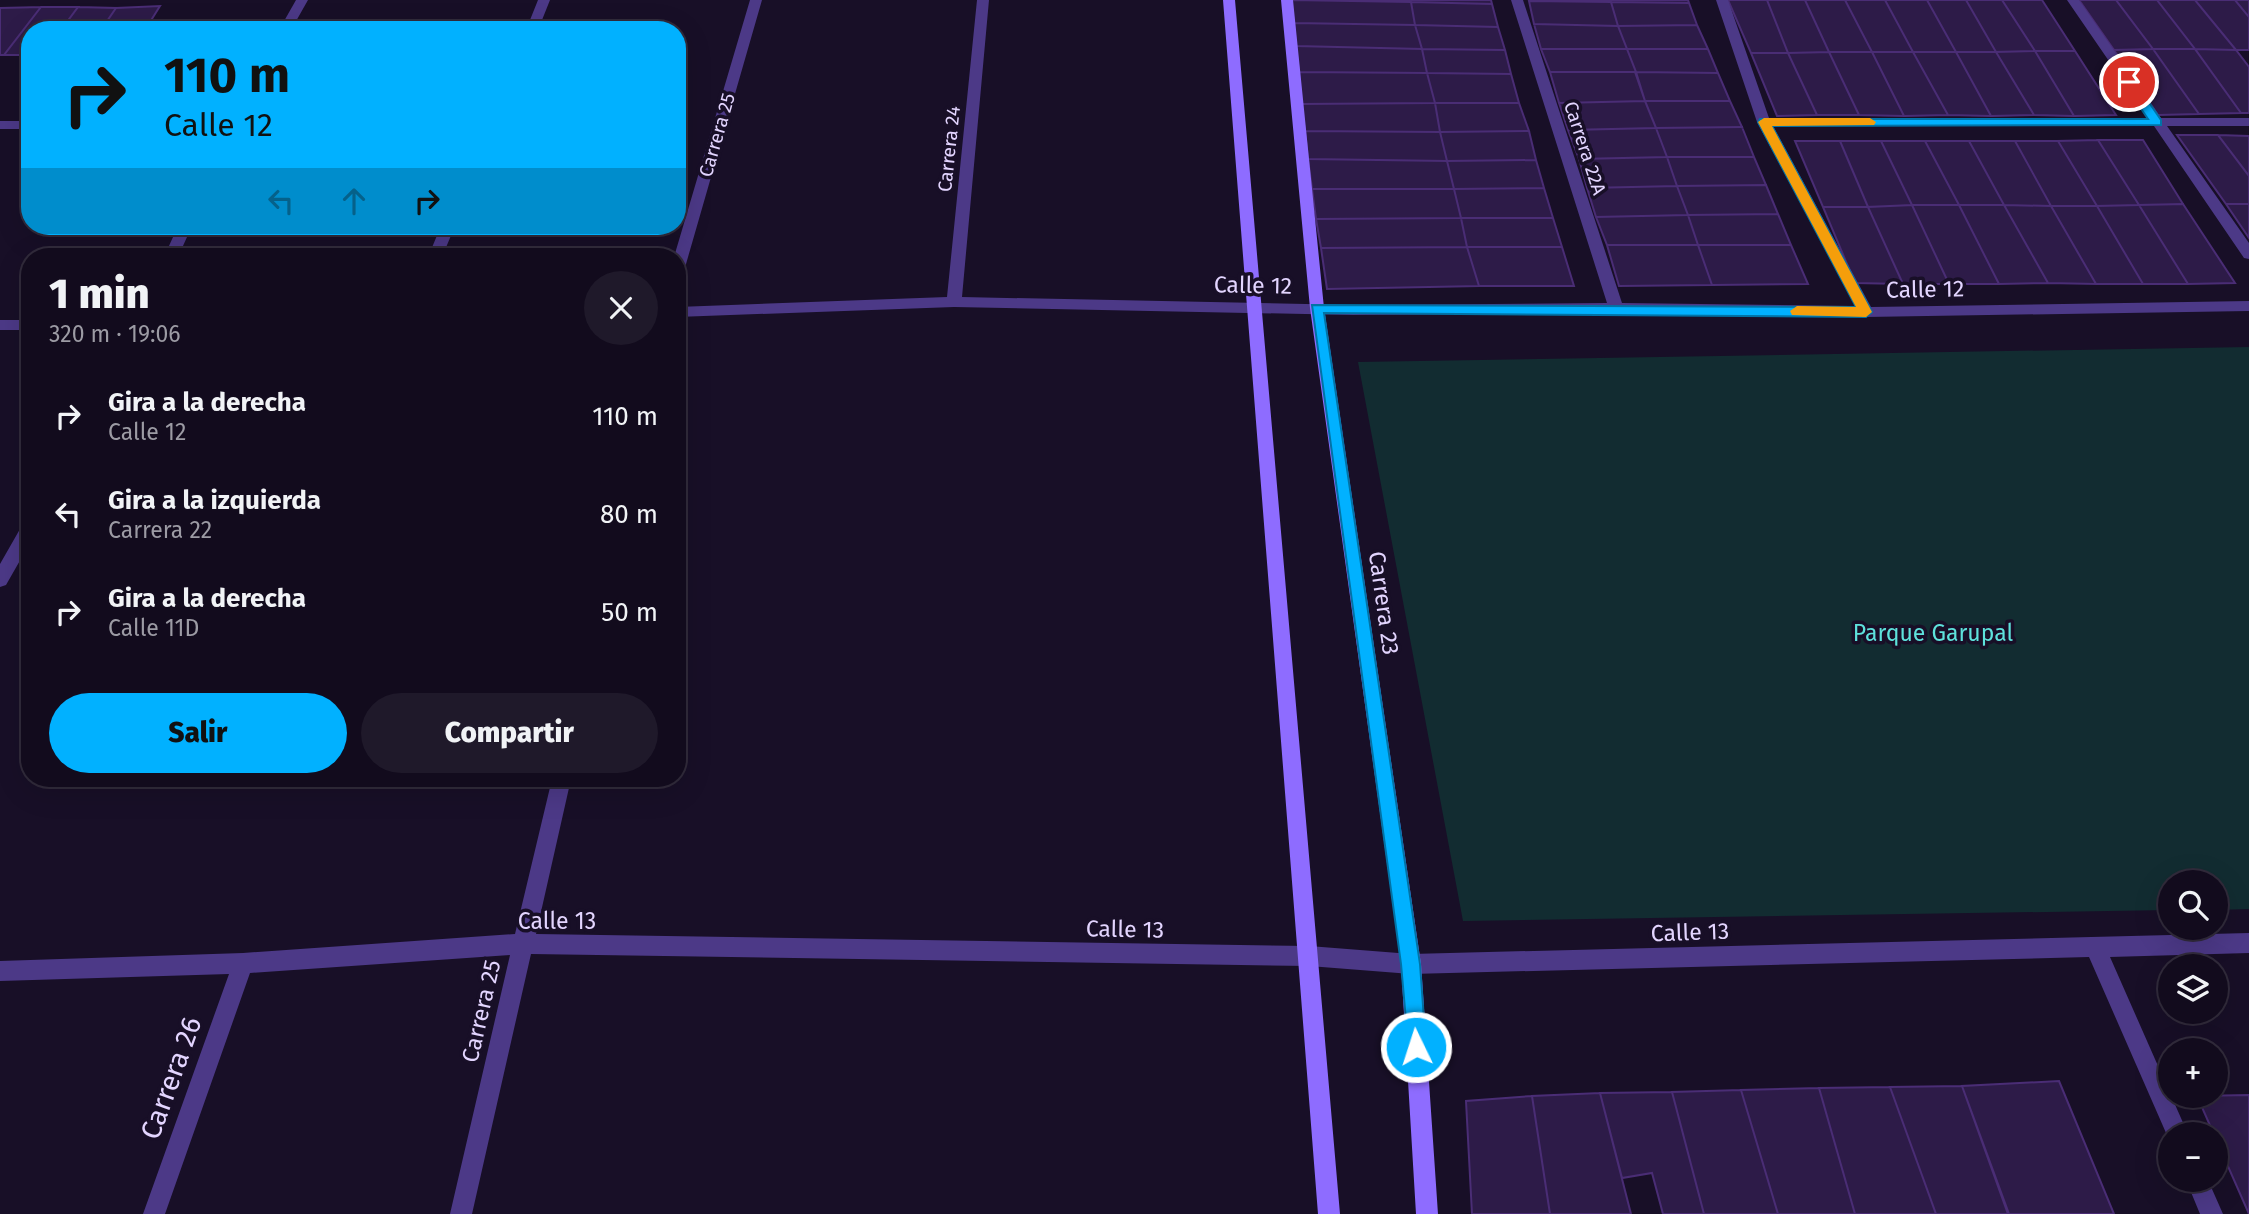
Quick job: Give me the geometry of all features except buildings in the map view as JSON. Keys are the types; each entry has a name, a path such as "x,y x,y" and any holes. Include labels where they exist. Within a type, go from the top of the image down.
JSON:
{"main road":[{"path":"1229,0 1329,1214"},
{"name":"Carrera 23","path":"1286,0 1317,308 1411,964 1427,1214"}],"street":[{"path":"290,21 302,0"},
{"path":"535,21 544,0"},
{"name":"Carrera 25","path":"684,248 756,0"},
{"name":"Carrera 24","path":"954,302 983,0"},
{"name":"Carrera 22A","path":"1517,0 1616,308"},
{"path":"1722,0 1764,122 1866,312"},
{"path":"2073,0 2249,254"},
{"path":"1764,122 2249,122"},
{"path":"0,125 21,125"},
{"name":"Calle 12","path":"686,312 954,302 1254,308 1616,308 1866,312 2249,306"},
{"path":"0,325 21,325"},
{"path":"0,580 5,565 21,541"},
{"name":"Carrera 25","path":"461,1214 559,787"},
{"name":"Calle 13","path":"0,971 243,963 524,944 1309,956 1411,964 2249,943"},
{"path":"2094,945 2172,1122"},
{"name":"Carrera 26","path":"154,1214 243,963"},
{"path":"2202,1192 2212,1214"}],"green space":[{"name":"Parque Garupal","path":"2249,347 2249,909 2228,910 2228,870 2158,870 2158,910 1463,921 1358,362"}],"slow traffic":[{"path":"1797,311 1866,312 1764,122 1870,122"}],"route":[{"path":"1416,1047 1411,964 1317,308 1616,308 1866,312 1764,122 2156,123 2129,82"}]}
